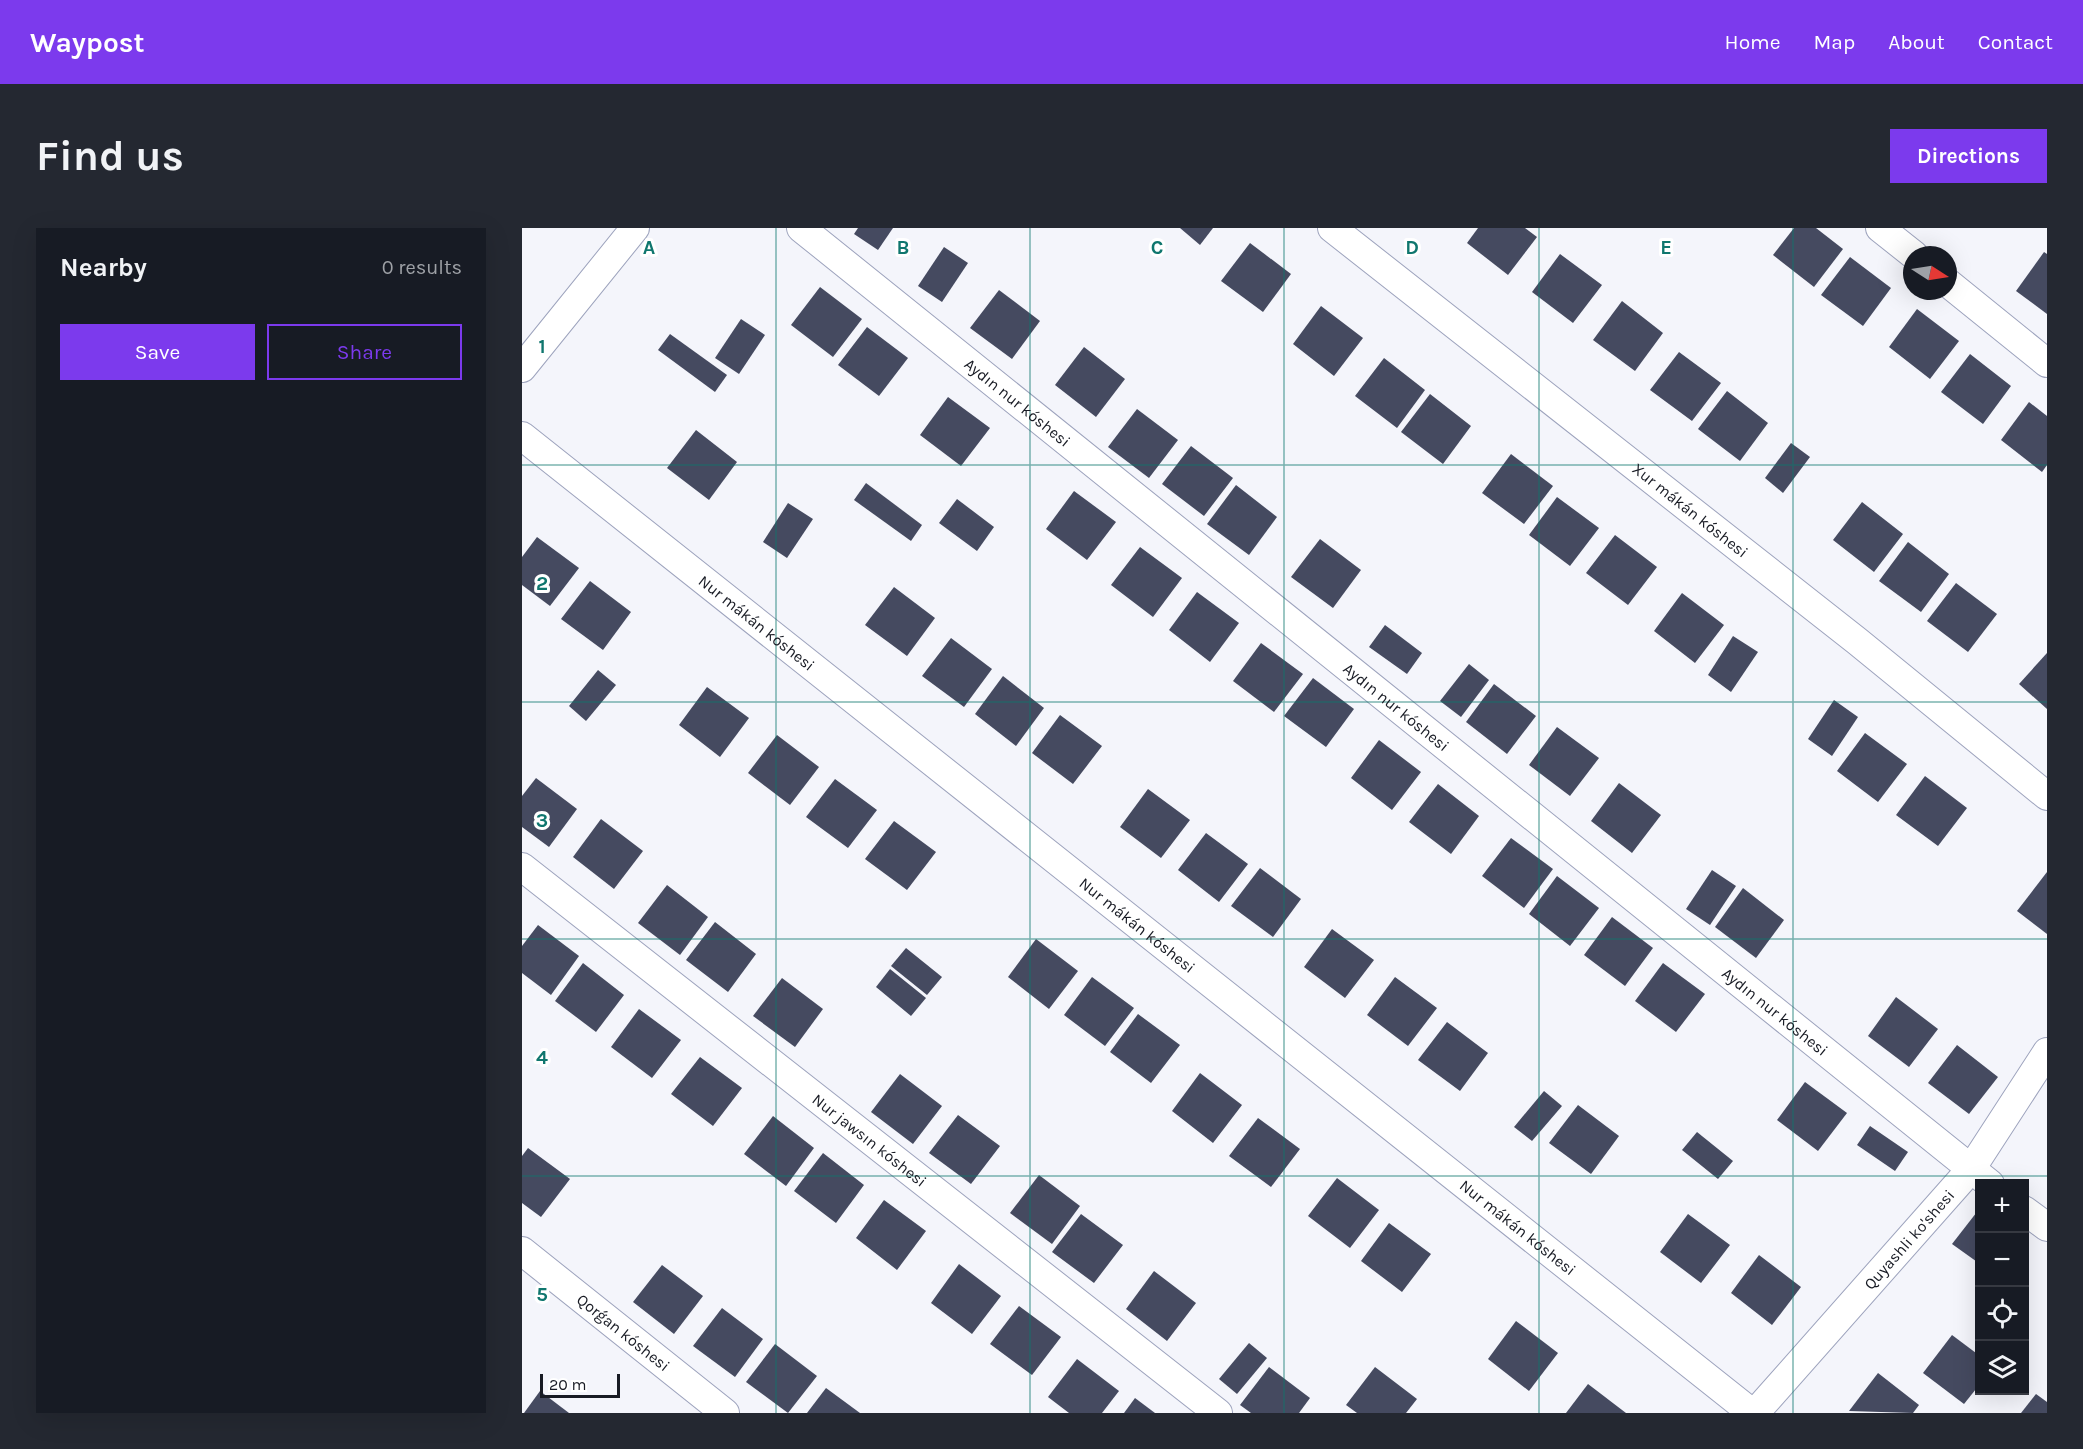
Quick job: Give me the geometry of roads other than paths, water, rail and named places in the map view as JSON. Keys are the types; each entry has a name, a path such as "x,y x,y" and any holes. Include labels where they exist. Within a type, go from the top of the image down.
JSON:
{"street":[{"path":"522,368 635,228"},
{"name":"Aydın nur kóshesi","path":"801,228 1981,1176"},
{"name":"Xur mákán kóshesi","path":"1332,228 1857,641 2047,796"},
{"path":"1880,228 1903,246"},
{"path":"1957,290 2047,363"},
{"name":"Nur mákán kóshesi","path":"522,436 1753,1413"},
{"name":"Nur jawsın kóshesi","path":"522,867 1218,1413"},
{"name":"Quyashli ko'shesi","path":"1753,1413 1981,1176 2047,1052"},
{"path":"2029,1213 2047,1227"},
{"name":"Qorǵan kóshesi","path":"522,1251 725,1413"}]}
